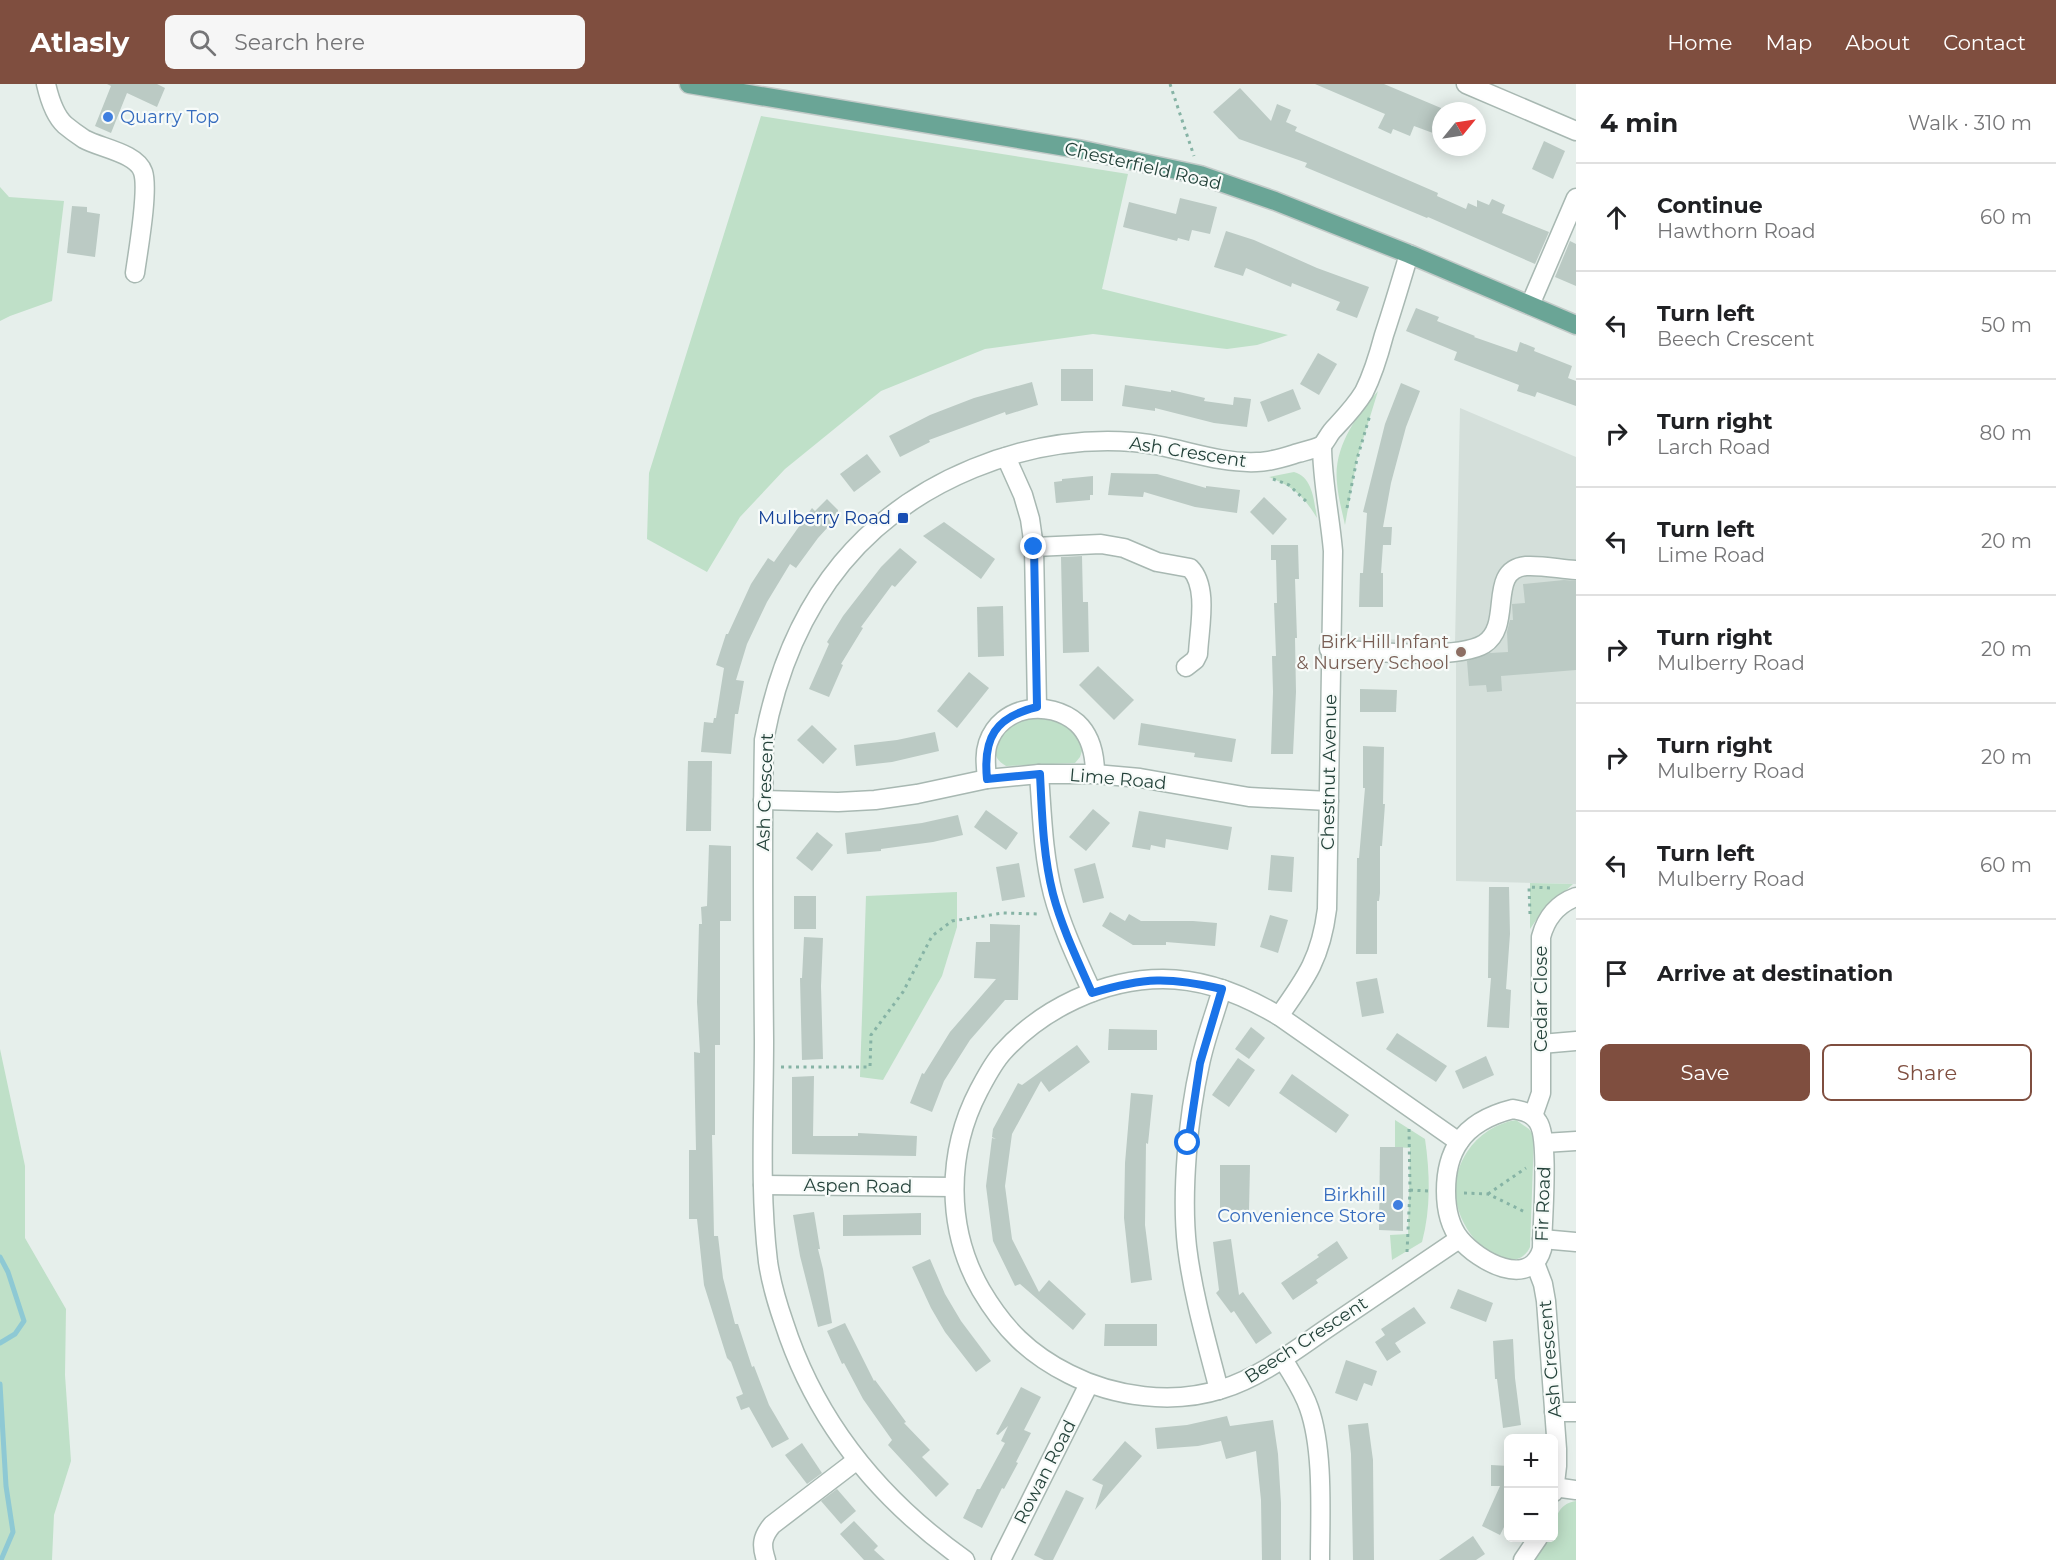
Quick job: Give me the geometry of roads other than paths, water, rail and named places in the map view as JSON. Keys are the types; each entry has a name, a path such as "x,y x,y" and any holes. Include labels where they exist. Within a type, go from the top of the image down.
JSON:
{"main road":[{"name":"Chesterfield Road","path":"689,84 1078,149 1200,175 1275,201 1409,254 1576,325"}],"street":[{"path":"46,84 49,98 63,124 84,139 133,159 140,165 144,174 144,190 135,273"},
{"path":"1466,84 1576,131"},
{"path":"1530,305 1576,198"},
{"path":"1322,445 1330,433 1350,413 1364,391 1374,367 1409,254"},
{"name":"Ash Crescent","path":"965,1560 909,1515 857,1460 831,1424 792,1348 778,1307 768,1263 763,1185 764,741 772,701 784,663 799,630 818,598 841,564 867,536 930,490 970,470 1006,457 1075,442 1103,441 1160,446 1230,461 1259,462 1283,458 1322,445"},
{"name":"Chestnut Avenue","path":"1279,1016 1304,982 1316,957 1323,935 1326,909 1329,649 1333,551 1322,465 1322,445"},
{"path":"1006,457 1023,495 1030,519 1034,547 1037,707"},
{"path":"1034,547 1101,544 1124,548 1157,562 1190,568 1199,583 1201,596 1198,654 1195,660 1186,667"},
{"path":"1329,649 1450,654 1469,650 1483,645 1493,637 1498,627 1503,587 1506,578 1514,569 1525,566 1576,570"},
{"path":"987,779 985,758 988,742 997,727 1009,717 1023,710 1037,707 1063,714 1078,724 1092,748 1095,774"},
{"path":"1040,774 1048,871 1060,915 1092,993"},
{"name":"Lime Road","path":"763,800 838,802 875,800 917,794 987,779 1040,774 1095,774 1140,778 1249,797 1329,801"},
{"name":"Cedar Close","path":"1533,1116 1541,1093 1541,937 1545,923 1554,912 1564,902 1576,897"},
{"name":"Beech Crescent","path":"1459,1142 1279,1016 1251,999 1222,989 1190,982 1163,979 1135,981 1092,993 1067,1004 1042,1018 1001,1054 983,1083 965,1122 957,1156 954,1187 956,1223 963,1250 974,1277 1008,1330 1032,1352 1089,1384 1152,1397 1184,1396 1219,1390 1251,1377 1283,1359 1460,1239"},
{"path":"1219,1390 1194,1292 1187,1245 1186,1198 1188,1143 1200,1063 1222,989"},
{"path":"1541,1044 1576,1041"},
{"name":"Fir Road","path":"1513,1109 1533,1116 1539,1123 1544,1149 1542,1249 1535,1263 1526,1269 1505,1269 1474,1252 1460,1239 1451,1223 1447,1208 1445,1191 1448,1171 1459,1142 1479,1124 1513,1109"},
{"path":"1544,1149 1576,1141"},
{"name":"Aspen Road","path":"763,1185 954,1187"},
{"path":"1542,1231 1576,1242"},
{"name":"Ash Crescent","path":"1535,1263 1543,1284 1546,1301 1557,1449 1554,1488"},
{"path":"1283,1359 1310,1409 1314,1430 1320,1492 1320,1560"},
{"name":"Rowan Road","path":"1001,1560 1089,1384"},
{"path":"1554,1412 1576,1412"},
{"path":"766,1560 764,1535 772,1525 857,1460"},
{"path":"1558,1489 1576,1490"},
{"path":"1523,1560 1535,1542"}],"waterway":[{"path":"0,1257 8,1272 24,1321 15,1334 0,1343"},
{"path":"0,1384 6,1486 13,1532 1,1560"}],"place":[{"name":"Quarry Top","path":"108,117"},
{"name":"Mulberry Road","path":"903,518"},
{"name":"Birk Hill Infant & Nursery School","path":"1461,652"},
{"name":"Birkhill Convenience Store","path":"1398,1205"}]}
